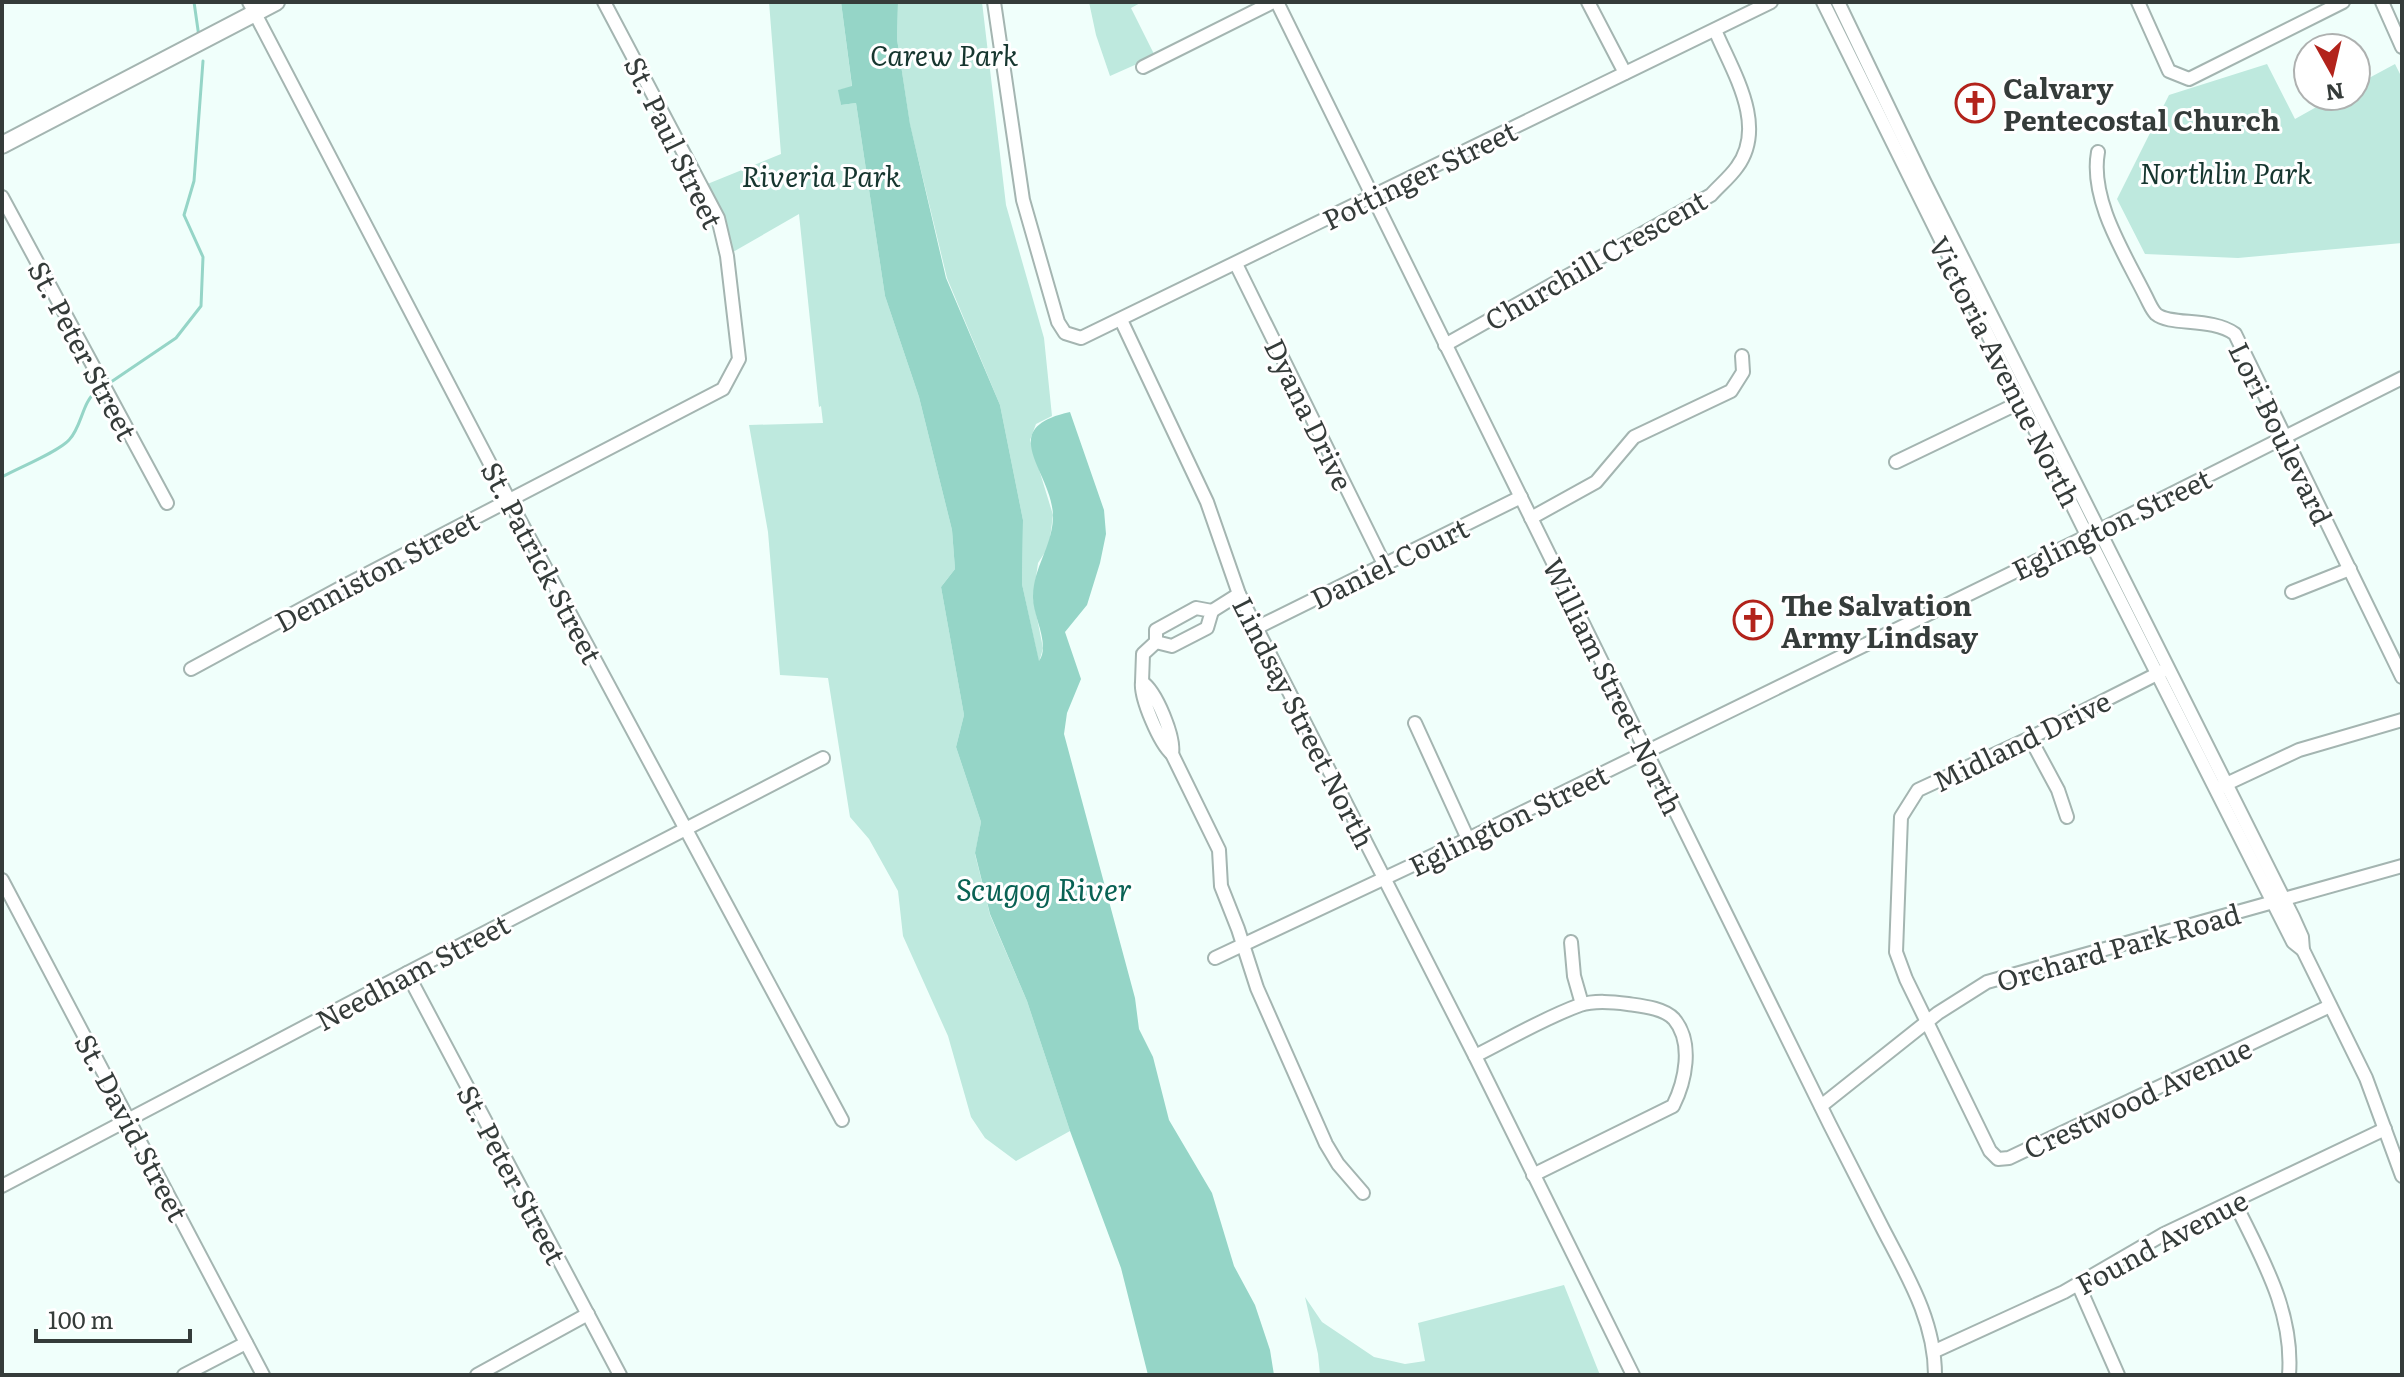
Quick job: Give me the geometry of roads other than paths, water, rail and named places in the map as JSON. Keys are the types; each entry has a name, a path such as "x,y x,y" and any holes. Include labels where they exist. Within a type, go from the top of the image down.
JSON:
{"main road":[{"path":"2,145 252,8 276,2"}],"street":[{"name":"St. Paul Street","path":"604,2 718,218 727,256 739,359 729,381"},
{"name":"Pottinger Street","path":"994,2 1023,200 1058,322 1065,333 1081,338 1771,2"},
{"path":"1143,67 1275,2"},
{"name":"William Street North","path":"1275,2 1912,1285 1929,1324 1935,1351 1935,1375"},
{"path":"1588,2 1625,73"},
{"name":"Victoria Avenue North","path":"1823,2 2028,399 2100,530 2164,671 2279,901 2293,942 2303,950 2366,1078 2402,1176"},
{"name":"Victoria Avenue North","path":"1838,2 1946,237"},
{"path":"2138,2 2169,71 2189,79 2343,2"},
{"path":"2382,2 2402,47"},
{"name":"St. Patrick Street","path":"252,8 509,500 842,1120"},
{"name":"Churchill Crescent","path":"1445,345 1711,195 1739,166 1747,145 1749,110 1715,30"},
{"name":"Lori Boulevard","path":"2098,152 2095,167 2101,203 2149,303 2157,315 2217,325 2235,334 2402,677"},
{"name":"St. Peter Street","path":"2,197 167,503"},
{"name":"Dyana Drive","path":"1236,264 1384,564"},
{"name":"Lindsay Street North","path":"1121,320 1207,502 1239,594 1475,1056 1633,1375"},
{"path":"1531,518 1596,482 1634,437 1731,391 1743,372 1742,356"},
{"name":"Eglington Street","path":"1215,958 1468,839 2100,530 2402,378"},
{"name":"Denniston Street","path":"191,669 723,389 729,381"},
{"path":"1896,462 2028,399"},
{"name":"Victoria Avenue North","path":"2028,399 2087,535 2164,671"},
{"name":"Daniel Court","path":"1258,627 1521,497"},
{"path":"2292,592 2350,569"},
{"path":"1156,642 1172,646 1207,628 1212,611 1239,594"},
{"path":"1212,611 1196,608 1156,630 1156,642 1143,654 1142,682 1150,688 1159,720 1174,744 1172,754 1219,850 1221,886 1257,988 1326,1144 1363,1193"},
{"name":"Midland Drive","path":"1927,1021 1896,952 1901,817 1918,790 2164,671"},
{"path":"2221,787 2299,750 2402,720"},
{"path":"1415,723 1468,839"},
{"path":"2030,738 2058,790 2067,817"},
{"name":"Needham Street","path":"2,1186 823,758"},
{"name":"Orchard Park Road","path":"1821,1106 1927,1021 1987,982 2402,866"},
{"name":"St. David Street","path":"2,880 263,1375"},
{"path":"1571,942 1574,976 1582,1004"},
{"name":"St. Peter Street","path":"407,973 620,1375"},
{"path":"1475,1056 1582,1004 1609,1002 1650,1007 1673,1018 1682,1035 1685,1061 1682,1088 1673,1106 1533,1175"},
{"name":"Crestwood Avenue","path":"1927,1021 1990,1151 1998,1159 2009,1158 2330,1006"},
{"name":"Found Avenue","path":"1935,1351 2078,1284 2155,1238 2385,1129"},
{"path":"2234,1201 2282,1306 2290,1347 2289,1375"},
{"path":"2078,1284 2118,1375"},
{"path":"477,1375 588,1314"},
{"path":"184,1375 246,1343"}],"water":[{"name":"Scugog River","path":"841,2 898,2 897,39 910,124 946,278 1000,405 1023,520 1022,584 1039,661 1043,646 1033,604 1034,585 1053,519 1051,502 1033,455 1031,441 1035,429 1047,420 1070,412 1104,510 1106,534 1087,605 1065,632 1081,679 1067,713 1064,734 1135,998 1139,1029 1153,1057 1169,1120 1212,1193 1234,1266 1255,1305 1270,1350 1274,1375 1148,1375 1121,1268 1070,1131 1027,1001 990,914 975,853 981,822 956,747 964,715 941,587 955,569 952,530 919,397 885,296 856,103 841,105 838,90 852,86"}],"waterway":[{"path":"194,2 199,37"},
{"path":"111,382 176,338 201,306 203,257 184,215 194,181 203,61"},
{"path":"2,477 64,445 73,435 88,401 97,391"}],"place":[{"name":"Calvary Pentecostal Church","path":"1975,103"},
{"name":"The Salvation Army Lindsay","path":"1753,620"}],"park label":[{"name":"Carew Park","path":"944,54"},
{"name":"Northlin Park","path":"2226,172"},
{"name":"Riveria Park","path":"821,175"}]}
